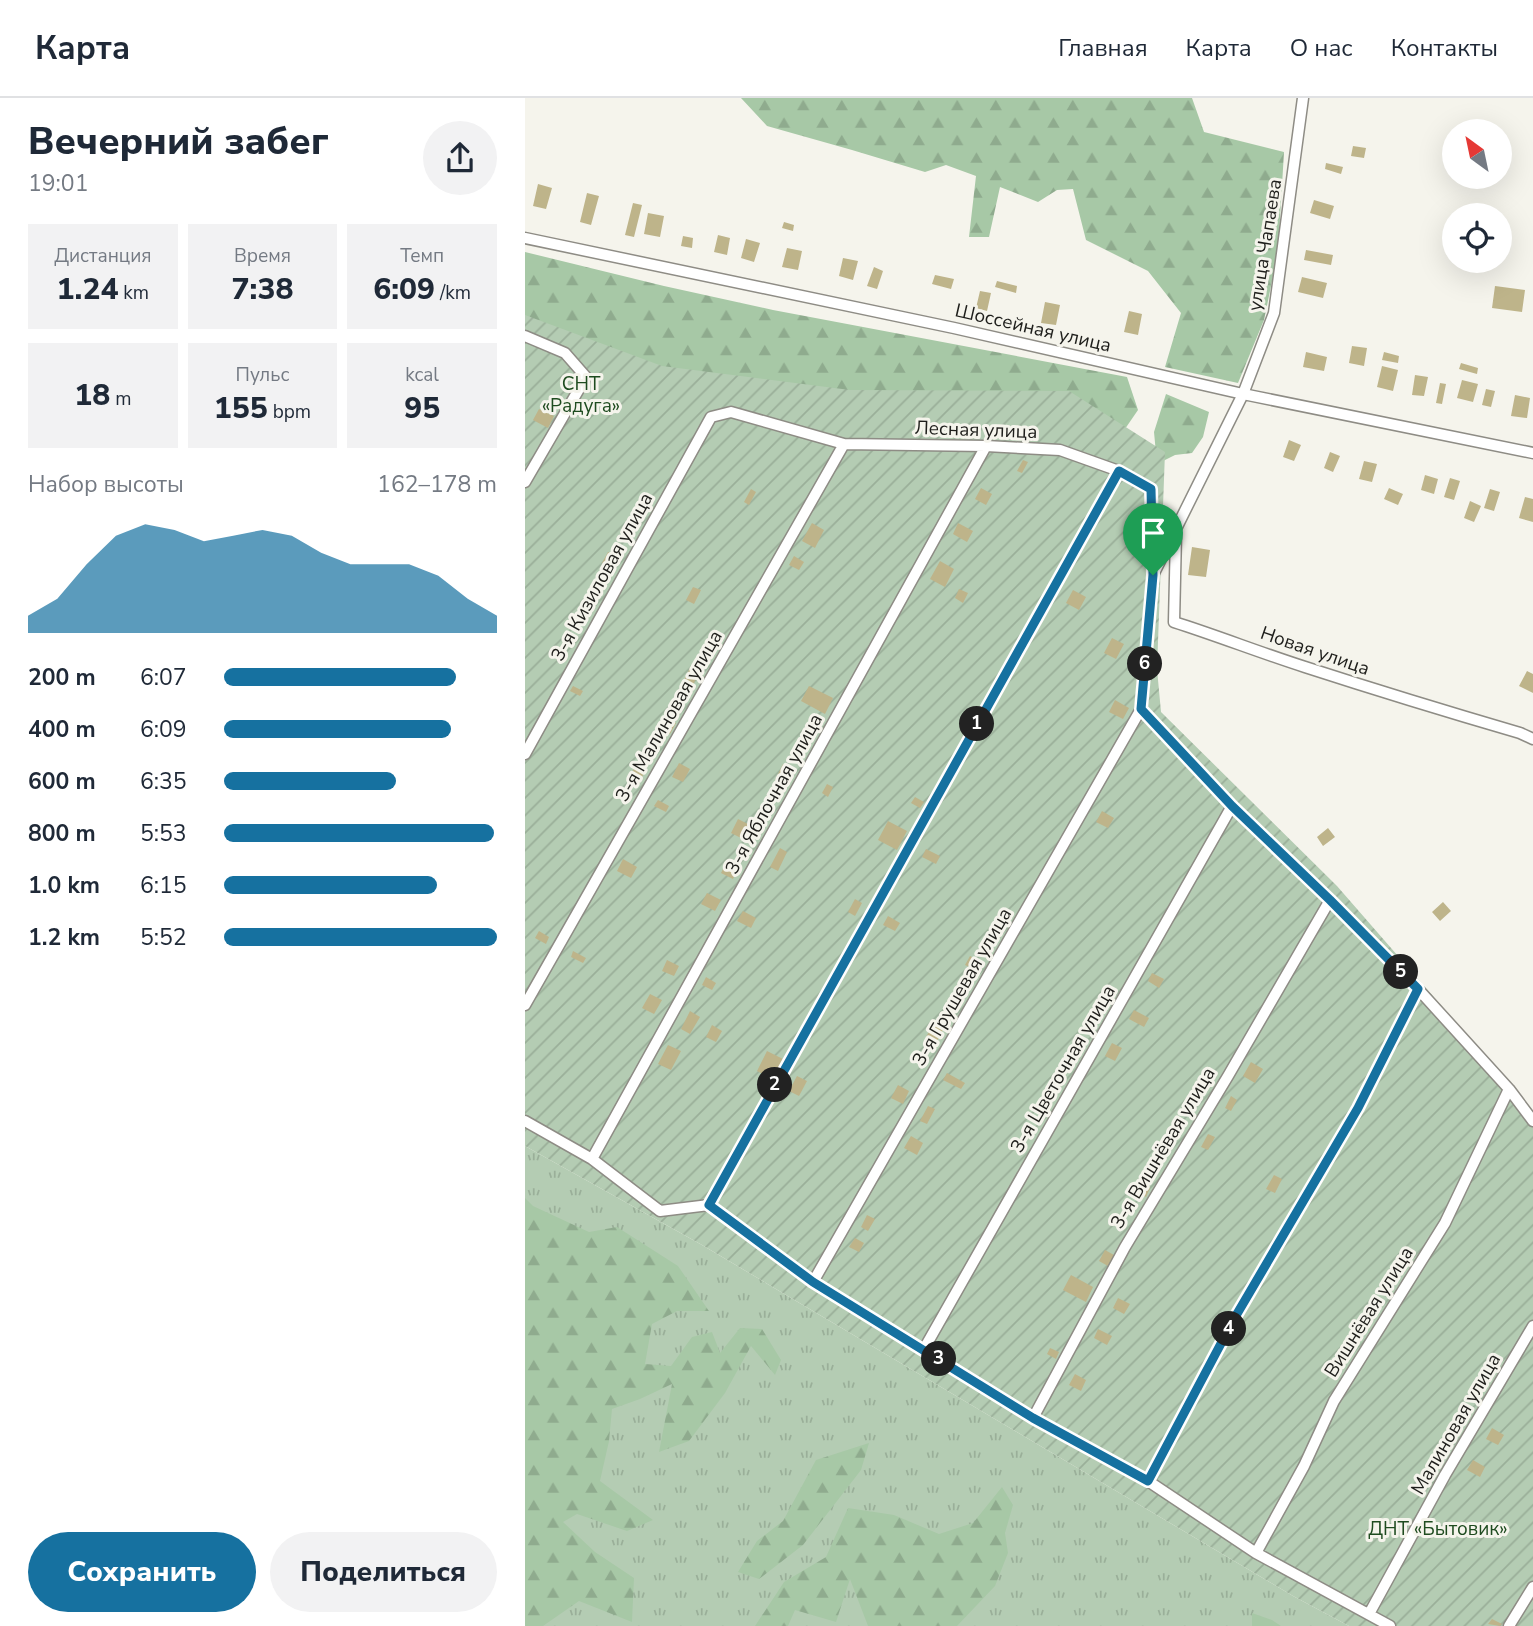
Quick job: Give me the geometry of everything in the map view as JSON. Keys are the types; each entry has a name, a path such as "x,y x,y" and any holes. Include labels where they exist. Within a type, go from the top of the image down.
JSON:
{"street":[{"name":"улица Чапаева","path":"1243,394 1274,313 1303,98"},
{"name":"Шоссейная улица","path":"525,238 954,328 1243,394 1533,453"},
{"path":"525,336 565,353 586,377 525,482"},
{"name":"Лесная улица","path":"1153,575 1243,394"},
{"name":"Лесная улица","path":"711,417 731,412 844,444 1060,450 1119,471 1151,489 1153,575 1141,709"},
{"name":"3-я Кизиловая улица","path":"525,754 711,417"},
{"name":"3-я Малиновая улица","path":"525,1005 844,444"},
{"name":"3-я Яблочная улица","path":"592,1159 986,446"},
{"path":"709,1205 1119,471"},
{"name":"Новая улица","path":"1176,530 1174,622 1302,666 1533,739"},
{"path":"1141,709 1232,806 1418,989 1509,1089 1533,1121"},
{"name":"3-я Грушевая улица","path":"813,1282 1141,709"},
{"name":"3-я Цветочная улица","path":"924,1349 1232,806"},
{"name":"3-я Вишнёвая улица","path":"1033,1418 1125,1247 1330,900"},
{"path":"1148,1481 1234,1319 1358,1108 1418,989"},
{"name":"Вишнёвая улица","path":"1256,1553 1304,1466 1334,1401 1445,1223 1509,1089"},
{"path":"525,1121 592,1159 660,1211 709,1205 813,1282 1033,1418 1148,1481 1256,1553 1390,1626"},
{"name":"Малиновая улица","path":"1370,1614 1445,1475 1533,1326"},
{"path":"1509,1626 1533,1587"}],"green space":[{"path":"741,98 1192,98 1204,132 1284,152 1278,252 1264,320 1238,383 1165,367 1181,313 1148,271 1086,240 1073,189 1057,190 1038,202 1000,187 989,237 969,237 976,176 946,165 925,172 767,126"},
{"path":"525,252 773,310 1127,377 1138,410 1116,442 730,405 525,316"},
{"path":"525,315 662,366 850,390 1069,391 1165,452 1157,669 1161,712 1337,886 1533,1111 1533,1626 1349,1626 1293,1596 702,1245 525,1146"},
{"path":"1166,394 1209,412 1203,437 1192,453 1175,455 1157,464 1154,432"},
{"path":"525,1146 702,1245 1293,1596 1349,1626 525,1626"},
{"path":"525,1198 533,1206 589,1232 617,1227 678,1266 709,1311 677,1311 652,1324 645,1364 671,1366 692,1337 712,1332 720,1353 740,1328 762,1329 781,1360 775,1375 751,1346 725,1393 689,1441 659,1452 672,1384 612,1409 609,1441 600,1481 653,1520 627,1531 577,1514 563,1522 595,1552 634,1578 632,1622 579,1601 543,1626 525,1626"},
{"path":"869,1443 861,1470 803,1545 759,1579 738,1572 757,1541 783,1521 816,1460"},
{"path":"1002,1487 1013,1505 1005,1533 1008,1553 995,1586 957,1626 868,1626 850,1579 836,1622 795,1610 788,1626 755,1626 784,1582 826,1557 848,1508 894,1515 939,1534 973,1523"},
{"path":"1252,1613 1272,1620 1281,1626 1252,1626"}],"building":[{"path":"1353,146 1366,148 1364,158 1351,156"},
{"path":"1326,163 1343,167 1341,174 1325,169"},
{"path":"538,184 552,188 546,209 533,206"},
{"path":"587,193 599,196 591,225 580,222"},
{"path":"1314,200 1334,206 1330,219 1310,213"},
{"path":"633,203 642,205 634,237 625,235"},
{"path":"648,213 664,216 660,237 644,234"},
{"path":"784,222 794,225 793,231 782,228"},
{"path":"718,235 730,238 727,255 714,252"},
{"path":"683,236 693,238 692,248 681,246"},
{"path":"746,239 760,243 754,262 741,258"},
{"path":"787,248 802,251 798,270 782,267"},
{"path":"1306,250 1333,255 1331,265 1304,260"},
{"path":"843,258 858,261 853,280 839,276"},
{"path":"874,267 883,271 877,289 867,286"},
{"path":"935,275 954,279 951,289 932,284"},
{"path":"1302,277 1327,283 1323,298 1298,292"},
{"path":"997,281 1017,286 1016,293 995,287"},
{"path":"1495,286 1525,290 1522,312 1492,308"},
{"path":"980,291 991,293 987,311 976,308"},
{"path":"1045,302 1060,305 1056,325 1041,323"},
{"path":"1129,311 1142,314 1138,335 1124,332"},
{"path":"1352,346 1367,348 1364,366 1349,363"},
{"path":"1306,352 1327,357 1324,371 1303,367"},
{"path":"1384,352 1399,356 1398,363 1382,360"},
{"path":"1461,363 1478,368 1477,374 1459,369"},
{"path":"1382,366 1398,370 1393,391 1377,387"},
{"path":"1415,375 1428,377 1424,396 1412,395"},
{"path":"1462,380 1478,384 1473,402 1457,398"},
{"path":"1440,383 1446,384 1442,404 1436,403"},
{"path":"1486,389 1495,391 1491,407 1482,405"},
{"path":"1515,395 1530,398 1527,418 1511,416"},
{"path":"539,409 554,416 548,428 533,420"},
{"path":"1289,440 1301,445 1294,461 1283,457"},
{"path":"1330,452 1340,456 1333,472 1324,468"},
{"path":"1023,460 1028,462 1022,473 1017,471"},
{"path":"1364,461 1377,464 1372,482 1359,479"},
{"path":"1425,475 1438,479 1434,494 1421,490"},
{"path":"1450,478 1460,481 1454,500 1444,497"},
{"path":"981,488 992,494 986,505 975,499"},
{"path":"1389,488 1403,494 1398,505 1384,499"},
{"path":"751,489 756,492 749,505 744,502"},
{"path":"1490,489 1500,492 1494,511 1484,508"},
{"path":"1525,497 1533,499 1533,522 1519,518"},
{"path":"1470,501 1481,506 1474,522 1464,518"},
{"path":"812,523 824,530 815,548 802,541"},
{"path":"958,523 973,531 967,542 953,534"},
{"path":"1192,547 1210,550 1206,577 1188,575"},
{"path":"608,552 620,558 614,569 602,563"},
{"path":"794,556 804,562 799,570 789,565"},
{"path":"940,561 954,569 945,587 930,579"},
{"path":"693,587 701,590 694,604 686,600"},
{"path":"959,589 968,593 963,603 955,598"},
{"path":"1073,590 1086,597 1079,610 1066,603"},
{"path":"1112,638 1124,644 1116,659 1104,653"},
{"path":"690,668 699,673 690,691 681,686"},
{"path":"1527,671 1533,674 1533,693 1519,686"},
{"path":"573,686 583,691 580,696 570,691"},
{"path":"809,686 833,698 825,714 801,701"},
{"path":"1115,700 1129,708 1123,719 1109,712"},
{"path":"664,716 676,723 670,734 658,727"},
{"path":"679,763 690,769 683,782 672,777"},
{"path":"783,764 792,769 784,785 775,780"},
{"path":"635,767 645,772 639,782 629,777"},
{"path":"827,784 833,787 828,797 822,793"},
{"path":"915,797 924,802 920,808 911,803"},
{"path":"658,800 669,806 666,812 654,806"},
{"path":"1102,811 1114,818 1108,828 1096,822"},
{"path":"738,819 756,828 749,842 731,833"},
{"path":"888,821 907,831 897,850 878,840"},
{"path":"1328,828 1335,837 1323,846 1317,837"},
{"path":"780,848 787,852 778,871 770,867"},
{"path":"926,849 940,856 936,864 922,857"},
{"path":"623,859 637,867 631,878 617,871"},
{"path":"727,861 739,867 733,879 721,873"},
{"path":"707,893 721,900 715,911 701,904"},
{"path":"855,899 862,903 855,916 848,912"},
{"path":"1443,902 1451,911 1440,921 1432,912"},
{"path":"743,911 756,918 751,928 737,921"},
{"path":"888,916 900,923 895,931 883,925"},
{"path":"539,931 549,937 546,944 535,938"},
{"path":"573,951 586,958 583,963 571,957"},
{"path":"970,956 982,962 978,971 965,965"},
{"path":"667,960 679,966 674,976 662,971"},
{"path":"1152,973 1164,979 1159,988 1148,981"},
{"path":"706,977 716,983 712,990 702,985"},
{"path":"650,994 662,1000 654,1014 642,1008"},
{"path":"1134,1010 1149,1018 1144,1027 1129,1019"},
{"path":"690,1011 700,1017 690,1034 681,1029"},
{"path":"712,1025 722,1031 716,1042 706,1037"},
{"path":"933,1025 943,1030 936,1043 926,1037"},
{"path":"1112,1043 1122,1048 1115,1061 1105,1056"},
{"path":"668,1045 681,1051 671,1070 658,1064"},
{"path":"767,1051 783,1059 772,1079 757,1071"},
{"path":"1251,1062 1263,1069 1255,1083 1243,1076"},
{"path":"947,1073 965,1083 961,1089 943,1080"},
{"path":"797,1076 807,1081 799,1096 789,1091"},
{"path":"898,1085 909,1091 903,1104 891,1098"},
{"path":"1231,1096 1237,1100 1231,1111 1225,1108"},
{"path":"928,1106 935,1109 927,1124 920,1121"},
{"path":"1208,1134 1215,1137 1208,1150 1201,1147"},
{"path":"911,1136 923,1143 917,1155 904,1148"},
{"path":"1274,1175 1282,1179 1275,1193 1266,1189"},
{"path":"1144,1185 1150,1188 1146,1197 1139,1193"},
{"path":"867,1215 875,1219 868,1231 861,1227"},
{"path":"855,1238 864,1243 859,1252 849,1247"},
{"path":"1105,1250 1114,1255 1108,1266 1099,1261"},
{"path":"1071,1275 1093,1287 1086,1302 1063,1290"},
{"path":"1118,1298 1130,1304 1124,1314 1113,1308"},
{"path":"1098,1329 1112,1336 1107,1345 1094,1338"},
{"path":"1050,1348 1059,1352 1056,1359 1047,1354"},
{"path":"1075,1374 1086,1380 1081,1391 1069,1385"},
{"path":"1492,1428 1504,1435 1498,1445 1486,1439"},
{"path":"1473,1460 1485,1467 1480,1477 1467,1470"},
{"path":"1492,1619 1502,1624 1488,1624"}],"route":[{"path":"1119,471 1151,489 1153,575 1141,709 1232,806 1418,989 1358,1108 1234,1319 1148,1481 1033,1418 813,1282 709,1205 1119,471"}],"park label":[{"name":"СНТ «Радуга»","path":"581,395"},
{"name":"ДНТ «Бытовик»","path":"1438,1529"}]}
